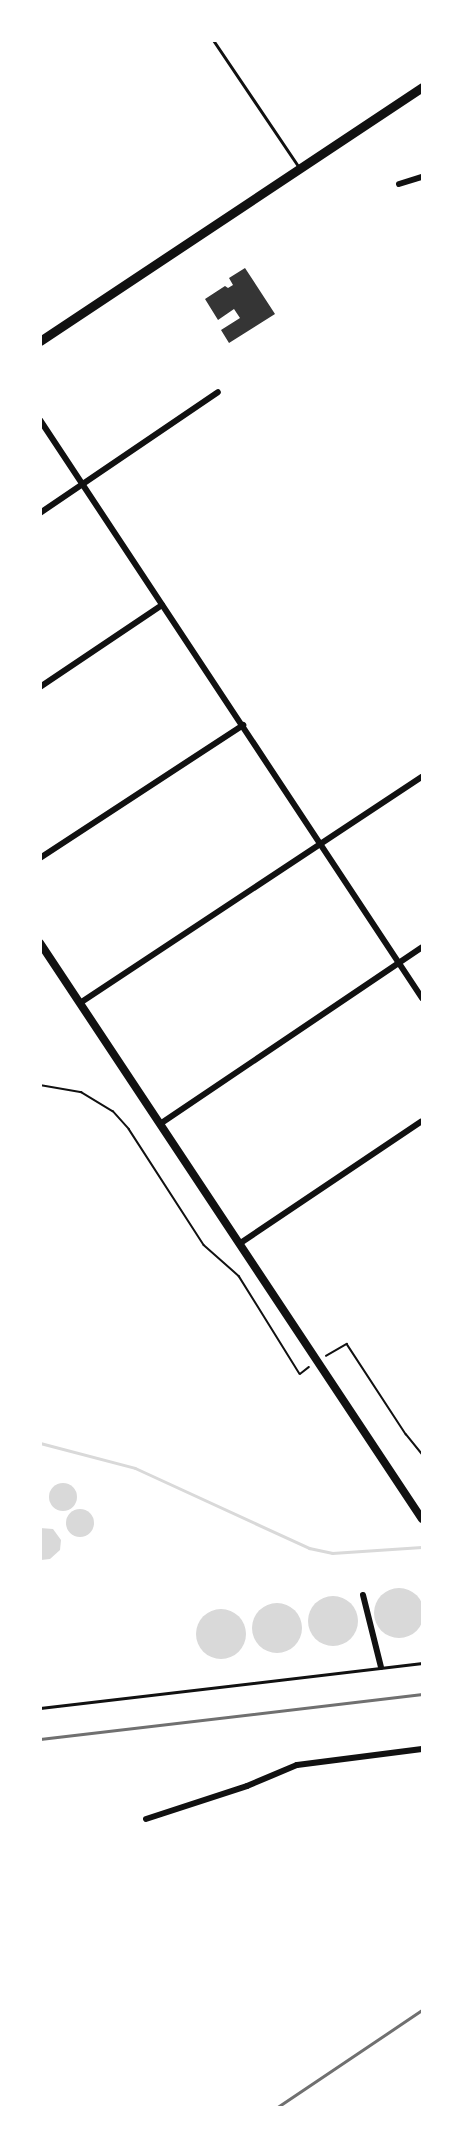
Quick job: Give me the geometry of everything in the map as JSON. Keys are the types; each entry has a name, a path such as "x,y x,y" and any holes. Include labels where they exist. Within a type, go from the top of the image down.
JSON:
{"main road":[{"path":"40,341 423,87"}],"street":[{"path":"399,184 423,177"},
{"path":"40,513 218,392"},
{"path":"40,420 423,998"},
{"path":"40,687 162,604"},
{"path":"40,858 243,725"},
{"path":"80,1003 423,777"},
{"path":"40,943 423,1520"},
{"path":"160,1124 423,947"},
{"path":"239,1244 423,1121"},
{"path":"363,1595 381,1667"},
{"path":"146,1819 247,1786 297,1766 423,1749"}],"lane":[{"path":"213,40 300,169"},
{"path":"40,1708 423,1663"}],"path":[{"path":"40,1085 81,1092 113,1111 129,1129 204,1245 239,1276 300,1374 303,1372"},
{"path":"329,1354 347,1344 406,1434 423,1454"}],"shaded area":[{"path":"63,1483 73,1487 77,1497 73,1507 63,1511 53,1507 49,1497 53,1487"},
{"path":"80,1509 90,1513 94,1523 90,1533 80,1537 70,1533 66,1523 70,1513"},
{"path":"40,1528 53,1529 61,1540 60,1550 50,1559 41,1560"},
{"path":"394,1588 404,1588 417,1595 424,1608 424,1618 417,1631 404,1638 394,1638 385,1634 378,1627 374,1618 374,1608 378,1599 385,1592"},
{"path":"328,1596 338,1596 351,1603 358,1616 358,1626 351,1639 338,1646 328,1646 319,1642 312,1635 308,1626 308,1616 312,1607 319,1600"},
{"path":"272,1603 282,1603 295,1610 302,1623 302,1633 295,1646 282,1653 272,1653 263,1649 256,1642 252,1633 252,1623 256,1614 263,1607"},
{"path":"216,1609 226,1609 239,1616 246,1629 246,1639 239,1652 226,1659 216,1659 207,1655 200,1648 196,1639 196,1629 200,1620 207,1613"}],"building":[{"path":"245,268 275,314 229,343 221,330 240,318 234,309 218,320 205,299 225,286 228,288 233,285 229,278"}],"waterway":[{"path":"40,1443 135,1468 309,1548 332,1553 422,1547"}],"railway":[{"path":"40,1739 422,1694"},
{"path":"276,2108 422,2010"}]}
